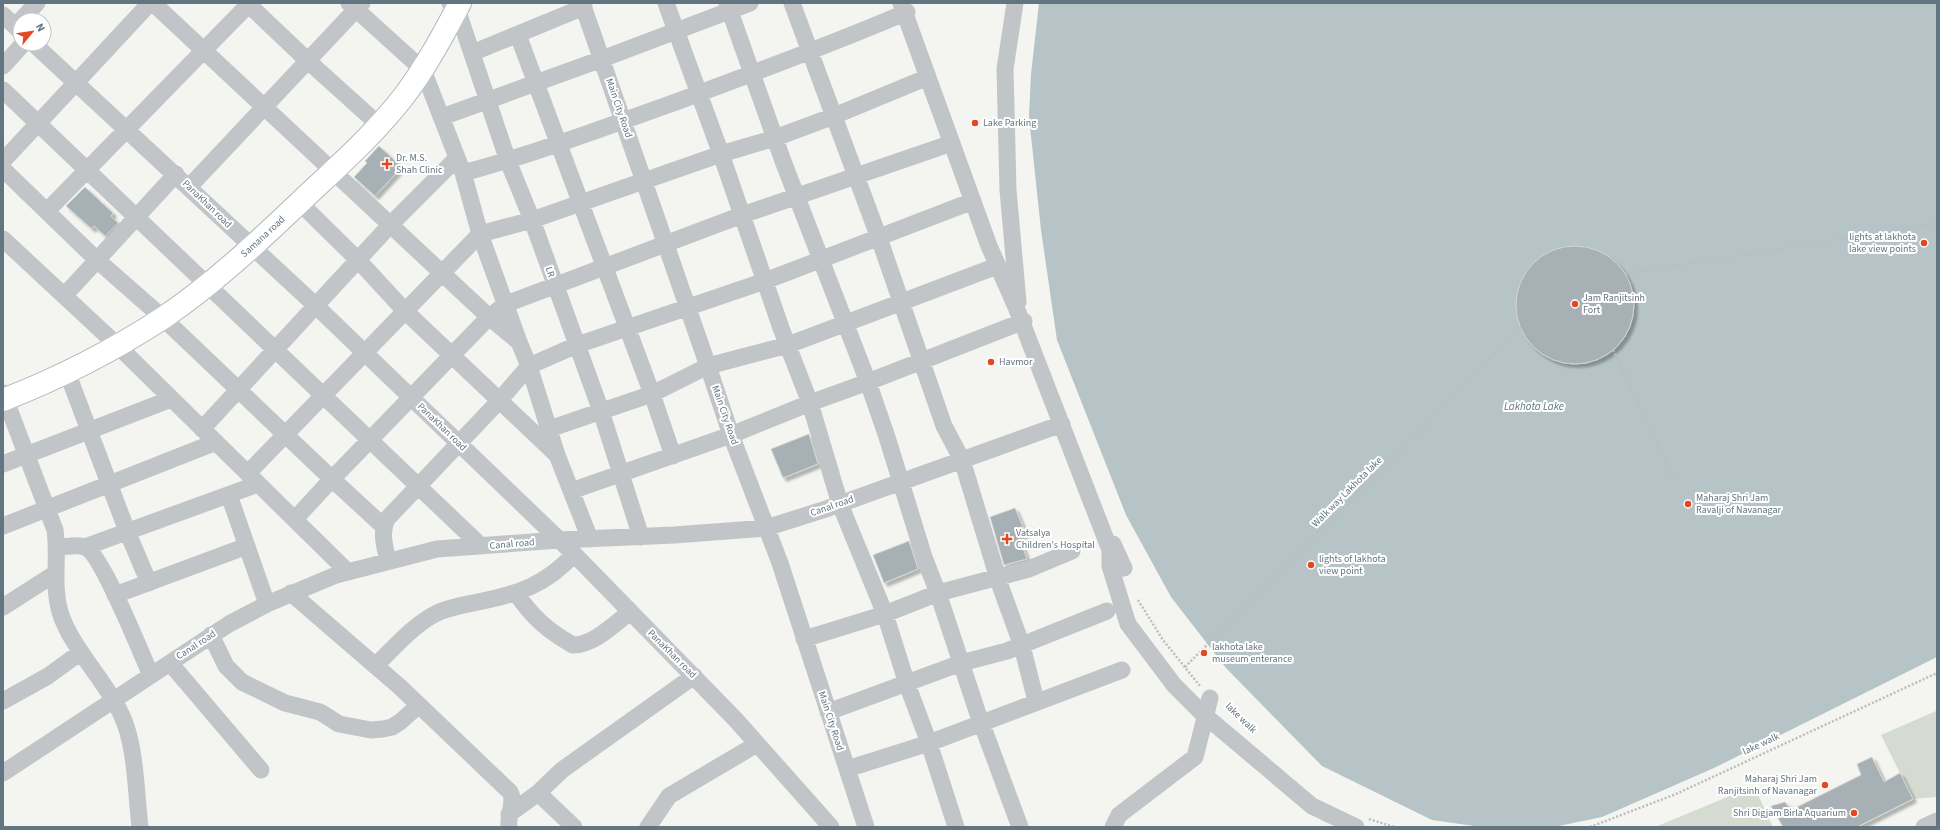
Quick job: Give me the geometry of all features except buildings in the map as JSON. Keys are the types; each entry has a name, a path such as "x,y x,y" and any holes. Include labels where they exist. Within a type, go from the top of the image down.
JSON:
{"main road":[{"name":"Samana road","path":"4,397 67,372 163,318 252,248 379,125 403,97 423,70 456,5"}],"street":[{"path":"28,12 37,3"},
{"path":"3,161 152,3 489,317 518,342"},
{"path":"47,211 248,3 308,61 379,125"},
{"path":"666,3 722,154 765,281 810,403 840,504 885,614 907,684 929,743 956,827"},
{"path":"442,117 677,31 728,7 750,3"},
{"path":"792,3 879,238 944,426 962,460 997,576 1022,646 1036,701"},
{"path":"1012,4 1005,69 1008,190 1019,308 1110,550 1110,566 1128,624 1174,685 1206,716 1312,806 1361,822"},
{"path":"189,187 308,61 355,5 423,70 460,166 480,234 506,304 518,342 529,366 557,455 590,539"},
{"name":"LR","path":"456,5 508,160 532,220 601,411 641,537"},
{"path":"472,53 518,35 583,5"},
{"name":"Main City Road","path":"583,5 731,435 766,528 866,827"},
{"path":"728,7 775,138 868,382 887,437 899,482 924,557 938,593 981,722 1020,827"},
{"path":"202,428 390,224 460,166 508,160 623,121 752,74 810,51 904,9 997,266 1023,321"},
{"path":"518,35 626,329 652,394 672,456"},
{"path":"3,66 16,52"},
{"name":"PanaKhan road","path":"43,52 176,174 574,554 736,720 832,827"},
{"path":"57,547 85,547 229,495 253,479 285,435 480,234 532,220 644,180 775,138 834,116 928,77"},
{"path":"3,90 370,440 417,487 481,546"},
{"path":"295,519 489,317 506,304 742,215 952,143"},
{"path":"3,169 97,260 163,318 237,390 384,526"},
{"path":"64,296 176,174"},
{"path":"388,561 383,534 387,519 500,400 529,366 577,345 765,281 973,201"},
{"path":"299,202 358,260 405,311 557,455"},
{"path":"3,239 117,345 348,572"},
{"path":"549,429 652,394 708,366 788,345 845,322 997,266"},
{"path":"571,491 731,435 1023,321"},
{"path":"67,372 148,583"},
{"path":"4,397 55,530 57,547 57,598 60,613 81,652 121,715 129,732 140,827"},
{"path":"3,464 171,399"},
{"path":"1062,424 1124,568"},
{"name":"Canal road","path":"3,773 211,636 267,604 291,593 348,572 437,549 559,540 641,537 766,528 840,504 1062,424"},
{"path":"3,526 216,442"},
{"path":"229,495 267,604"},
{"path":"114,595 247,546"},
{"path":"85,547 92,552 98,561 151,675"},
{"path":"804,639 885,614 938,593 997,576 1030,569 1072,551"},
{"path":"375,666 418,626 438,613 450,608 516,593 550,577 574,554"},
{"path":"3,607 56,573"},
{"path":"291,593 375,666 510,792 513,802 509,820"},
{"path":"516,593 533,617 573,645 579,645 587,642 630,612"},
{"path":"828,712 961,663 1022,646 1107,611"},
{"path":"211,636 226,666 242,682 285,703 320,712 340,724 371,730 392,727 418,706"},
{"path":"3,701 48,676 81,652"},
{"path":"170,663 261,770"},
{"path":"847,769 929,743 1036,701 1122,670"},
{"path":"509,820 562,770 694,676"},
{"path":"1113,827 1119,815 1195,757 1210,698"},
{"path":"648,827 669,796 757,744"},
{"path":"538,793 574,827"},
{"path":"1924,827 1937,821"}],"path":[{"path":"1625,274 1937,223"},
{"name":"Walk way Lakhota lake","path":"1185,667 1521,328"},
{"path":"1613,350 1675,481"},
{"path":"1137,597 1163,640 1210,698"},
{"name":"lake walk","path":"1590,827 1676,794 1937,673"},
{"path":"1361,822 1394,827"}],"shaded area":[{"path":"1936,711 1937,797 1913,799 1881,735"},
{"path":"1754,786 1773,827 1655,827"}],"water":[{"name":"Lakhota Lake","path":"1039,3 1937,3 1937,657 1714,768 1602,817 1554,827 1481,827 1432,820 1322,766 1226,668 1171,597 1126,515 1057,340 1041,230 1029,117 1031,74"}],"place":[{"name":"Lake Parking","path":"975,123"},
{"name":"Dr. M.S. Shah Clinic","path":"387,164"},
{"name":"lights at lakhota lake view points","path":"1924,243"},
{"name":"Jam Ranjitsinh Fort","path":"1575,304"},
{"name":"Havmor","path":"991,362"},
{"name":"Maharaj Shri Jam Ravalji of Navanagar","path":"1688,504"},
{"name":"Vatsalya Children's Hospital","path":"1007,539"},
{"name":"lights of lakhota view point","path":"1311,565"},
{"name":"lakhota lake museum enterance","path":"1204,653"},
{"name":"Maharaj Shri Jam Ranjitsinh of Navanagar","path":"1825,785"},
{"name":"Shri Digjam Birla Aquarium","path":"1854,813"}]}
